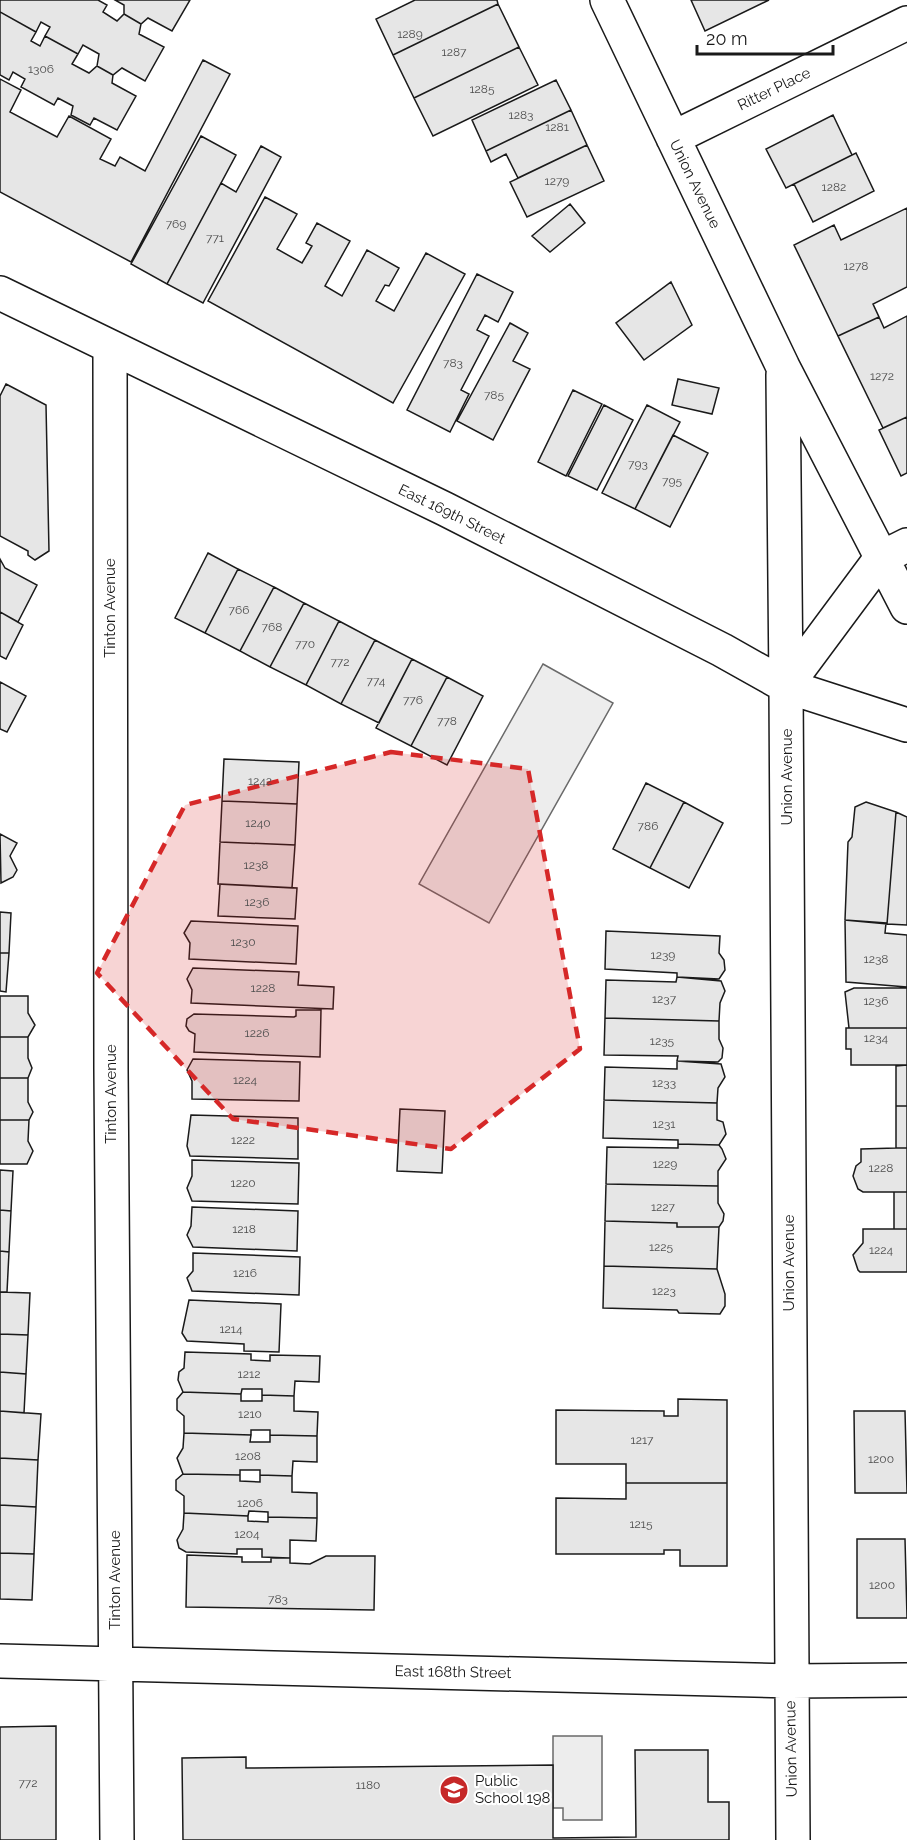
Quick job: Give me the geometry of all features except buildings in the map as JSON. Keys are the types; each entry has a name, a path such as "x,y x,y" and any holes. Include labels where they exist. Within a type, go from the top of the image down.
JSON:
{"street":[{"name":"Union Avenue","path":"607,0 783,368 894,551 907,607"},
{"name":"Ritter Place","path":"673,138 907,23"},
{"name":"East 169th Street","path":"0,293 445,509 722,650 786,686 907,725"},
{"name":"Tinton Avenue","path":"110,348 111,1069 117,1840"},
{"name":"Union Avenue","path":"783,368 790,1681 793,1840"},
{"path":"786,686 894,551"},
{"name":"East 168th Street","path":"0,1660 790,1681 907,1680"}],"highlighted area":[{"path":"391,752 528,769 580,1049 451,1149 233,1119 97,973 185,805"}],"shaded area":[{"path":"543,664 613,703 489,923 419,884"},
{"path":"553,1736 602,1736 602,1820 563,1820 563,1808 553,1808"}],"place":[{"name":"Public School 198","path":"454,1790"}]}
